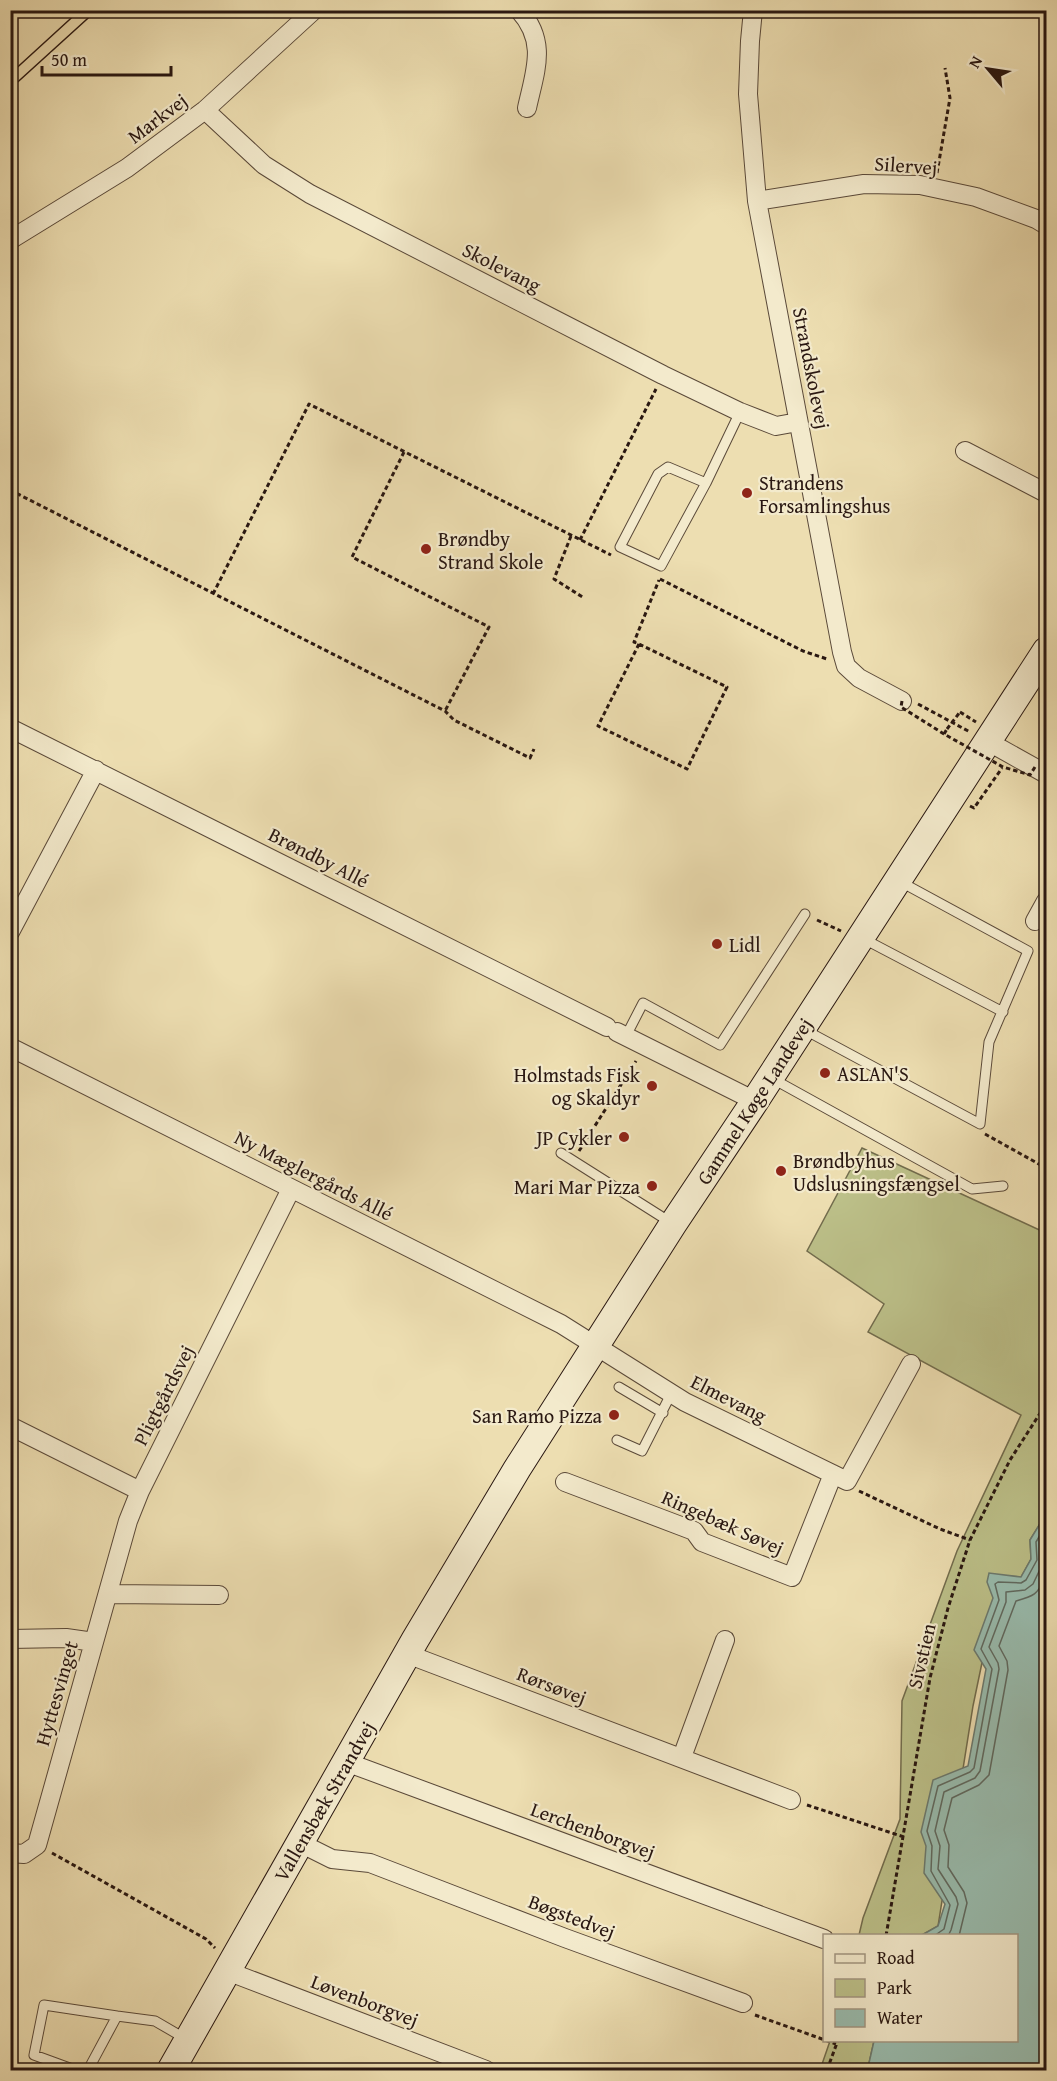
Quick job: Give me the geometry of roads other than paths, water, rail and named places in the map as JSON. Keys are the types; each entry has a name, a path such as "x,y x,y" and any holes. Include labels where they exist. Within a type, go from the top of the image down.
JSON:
{"main road":[{"name":"Gammel Køge Landevej","path":"479,1533 672,1224 771,1077 987,741 1042,667"},
{"name":"Vallensbæk Strandvej","path":"171,2070 407,1654 479,1533"}],"street":[{"name":"Markvej","path":"10,240 127,168 205,110 314,10"},
{"path":"519,10 530,22 539,50 527,108"},
{"name":"Strandskolevej","path":"753,10 748,94 757,201 846,666 859,678 902,701"},
{"name":"Skolevang","path":"205,110 264,165 310,194 663,375 740,412 776,426 798,422"},
{"name":"Silervej","path":"757,201 864,184 920,185 976,197 1047,225"},
{"path":"965,451 1047,493"},
{"name":"Brøndby Allé","path":"10,728 755,1101"},
{"path":"987,741 1041,771"},
{"path":"10,932 96,770"},
{"path":"1035,921 1047,901"},
{"name":"Ny Mæglergårds Allé","path":"10,1047 561,1324 595,1347"},
{"name":"Pligtgårdsvej","path":"140,1491 291,1189"},
{"name":"Elmevang","path":"595,1347 671,1394 737,1429 840,1478"},
{"path":"840,1478 911,1364"},
{"path":"10,1426 140,1491"},
{"name":"Ringebæk Søvej","path":"565,1482 694,1531 702,1542 792,1577 840,1478"},
{"name":"Hyttesvinget","path":"10,1853 24,1854 37,1845 128,1521 140,1491"},
{"path":"108,1594 219,1594"},
{"path":"10,1638 66,1638 94,1642"},
{"path":"682,1757 725,1640"},
{"name":"Rørsøvej","path":"407,1654 791,1800"},
{"name":"Lerchenborgvej","path":"346,1762 823,1938"},
{"name":"Bøgstedvej","path":"300,1843 332,1859 370,1863 554,1934 743,2003"},
{"name":"Løvenborgvej","path":"230,1967 486,2070"}],"lane":[{"path":"706,483 668,467 658,474 620,547 661,566 706,483 740,412"},
{"path":"802,1028 980,1124 990,1042 1028,951 897,880"},
{"path":"617,1032 643,1003 720,1045 805,914"},
{"path":"860,938 1003,1012"},
{"path":"771,1077 972,1189 1003,1186"},
{"path":"561,1153 672,1224"},
{"path":"620,1387 663,1413"},
{"path":"617,1440 642,1451 671,1394"},
{"path":"75,2070 34,2055 44,2006 155,2021 188,2040"},
{"path":"88,2070 117,2016"}],"water":[{"path":"1046,1514 1046,2070 875,2070 869,2063 874,2042 1018,2042 1018,1934 924,1934 938,1926 945,1904 924,1873 926,1846 921,1832 933,1780 968,1766 986,1669 974,1650 993,1598 987,1582 989,1573 1021,1577 1031,1559 1030,1540"}],"tram line":[{"path":"10,74 80,10"},
{"path":"10,89 97,10"}],"place":[{"name":"Strandens Forsamlingshus","path":"747,493"},
{"name":"Brøndby Strand Skole","path":"426,549"},
{"name":"Lidl","path":"717,944"},
{"name":"ASLAN'S","path":"825,1073"},
{"name":"Holmstads Fisk og Skaldyr","path":"652,1086"},
{"name":"JP Cykler","path":"624,1137"},
{"name":"Brøndbyhus Udslusningsfængsel","path":"781,1171"},
{"name":"Mari Mar Pizza","path":"652,1186"},
{"name":"San Ramo Pizza","path":"614,1415"}]}
